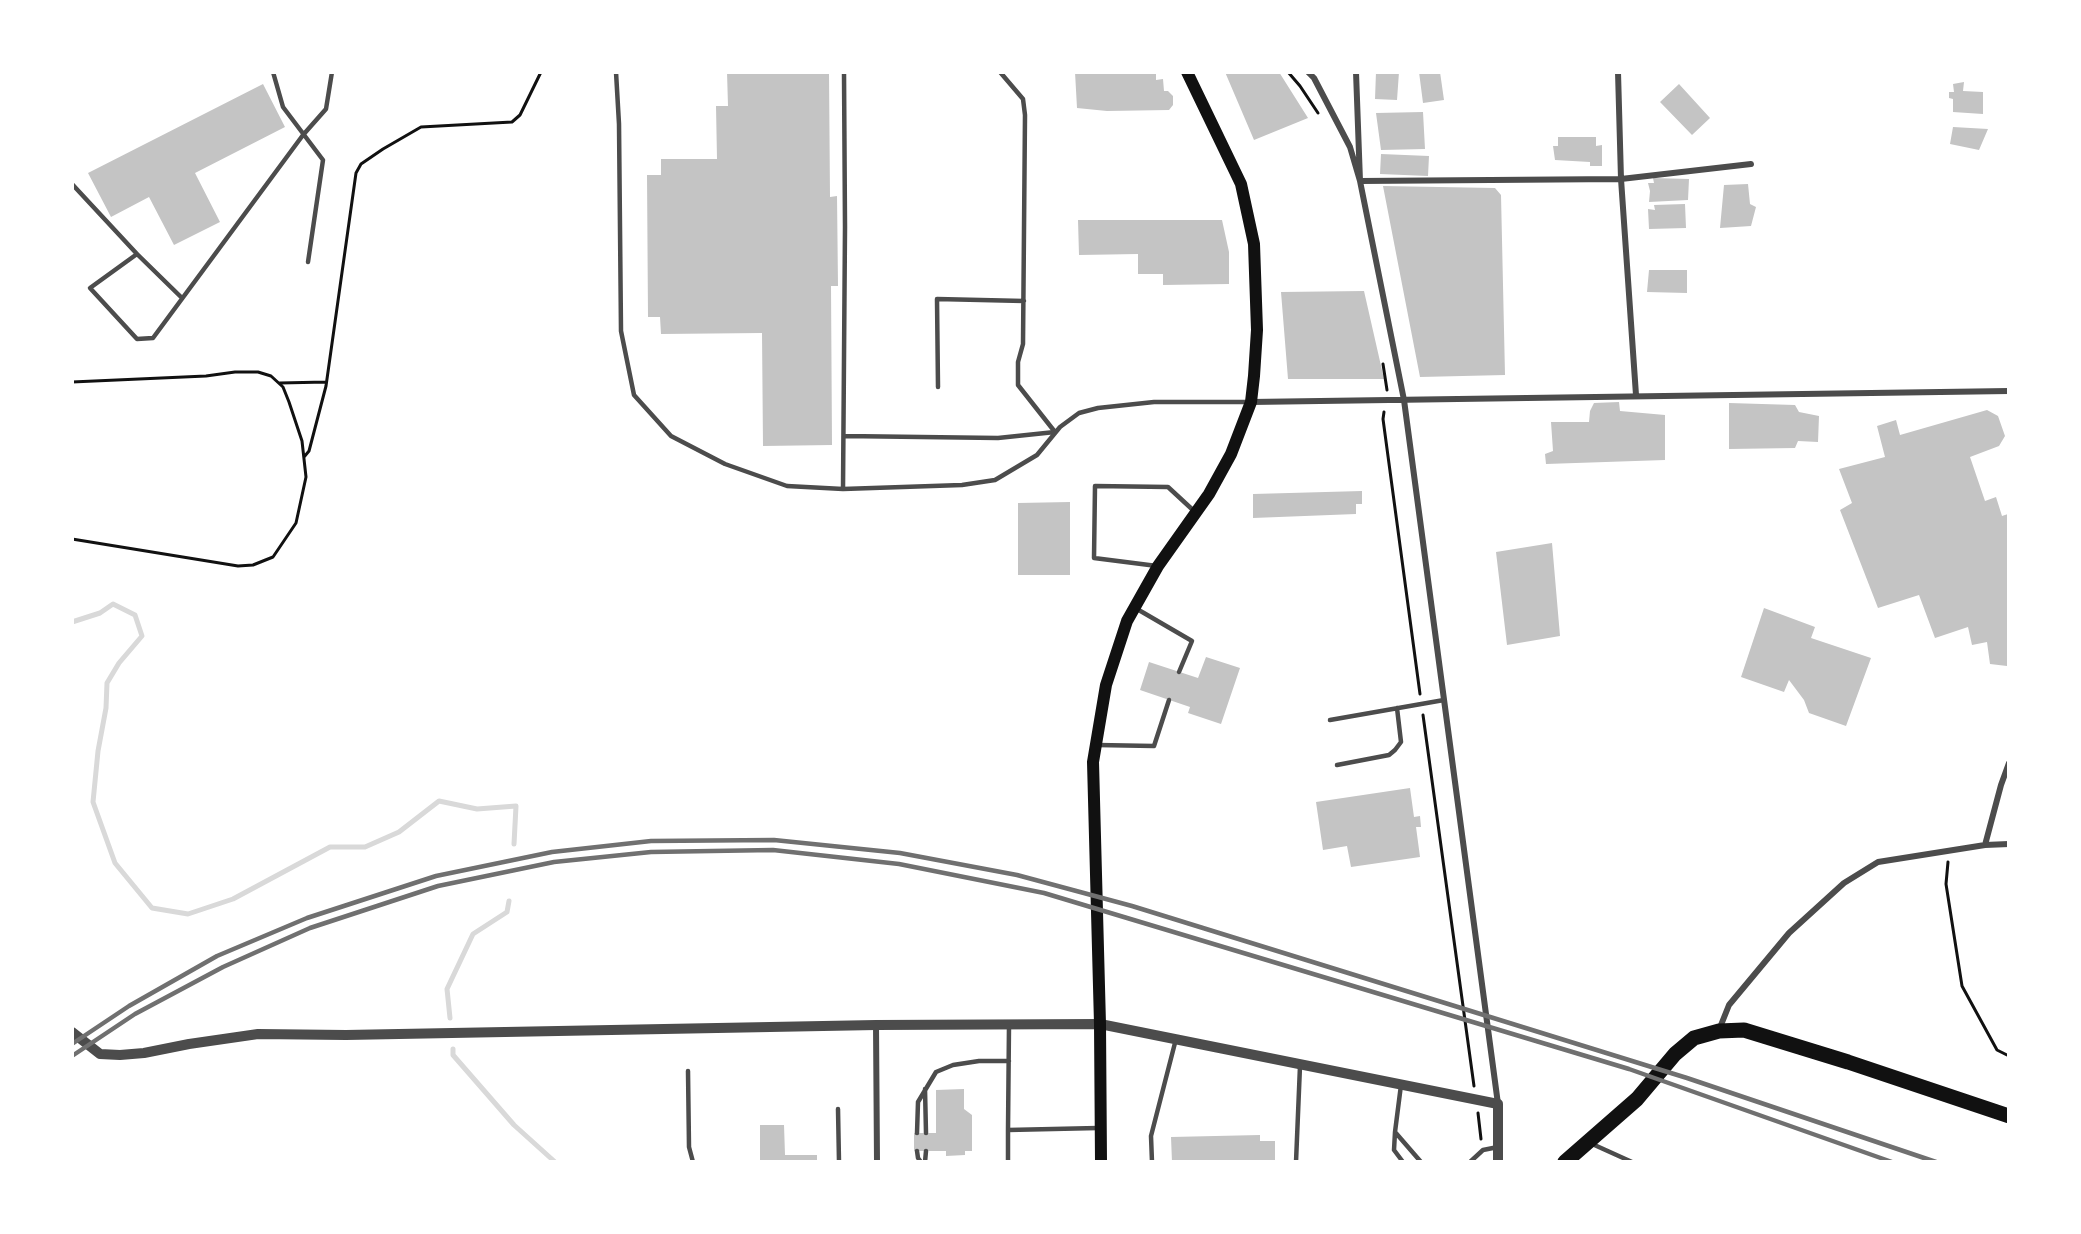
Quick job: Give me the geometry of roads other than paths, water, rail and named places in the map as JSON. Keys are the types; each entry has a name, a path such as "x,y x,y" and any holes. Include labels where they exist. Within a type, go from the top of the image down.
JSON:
{"main road":[{"path":"1101,1162 1093,762 1106,685 1127,621 1134,607 1158,566 1209,494 1230,454 1251,402 1257,330 1254,244 1240,179 1187,72"},
{"path":"1565,1162 1637,1099 1675,1054 1694,1038 1719,1031 1744,1030 2009,1116"}],"street":[{"path":"1308,72 1350,147 1360,181 1404,400 1498,1104 1498,1162"},
{"path":"1356,72 1360,181"},
{"path":"1618,72 1621,179 1636,395"},
{"path":"1360,181 1621,179 1751,164"},
{"path":"1251,402 2009,391"},
{"path":"1985,845 2009,763"},
{"path":"1719,1031 1729,1005 1789,933 1844,883 1878,862 1985,845 2009,844"},
{"path":"72,1032 100,1054 120,1055 258,1034 357,1035 876,1025 1100,1024 1498,1104"},
{"path":"876,1025 877,1162"}],"lane":[{"path":"273,72 283,107 323,160 308,262"},
{"path":"137,254 90,288 136,339 153,338 303,135 326,109 332,72"},
{"path":"616,72 619,124 621,331 634,395 671,436 725,464 787,486 843,489 962,485 995,480 1037,455 1055,432 1078,413 1098,408 1154,402 1251,402"},
{"path":"843,489 844,72"},
{"path":"1000,72 1023,99 1025,115 1023,344 1018,362 1018,385 1055,432"},
{"path":"72,184 137,254 182,298"},
{"path":"938,387 937,300 1024,301"},
{"path":"843,436 998,438 1055,432"},
{"path":"1158,566 1094,558 1095,486 1168,487 1196,513"},
{"path":"1134,607 1192,641 1179,672"},
{"path":"1096,746 1154,746 1169,700"},
{"path":"1330,720 1444,700"},
{"path":"1337,765 1389,755 1395,750 1401,742 1397,708"},
{"path":"1008,1162 1009,1024"},
{"path":"1152,1162 1151,1136 1176,1039"},
{"path":"917,1133 918,1102 936,1072 952,1065 979,1061 1009,1061"},
{"path":"1296,1162 1300,1065"},
{"path":"688,1071 690,1147 693,1162"},
{"path":"1401,1085 1395,1150 1403,1162"},
{"path":"925,1089 926,1133"},
{"path":"838,1109 839,1162"},
{"path":"1008,1131 1101,1128"},
{"path":"1395,1132 1421,1162"},
{"path":"1587,1142 1632,1162"},
{"path":"1470,1162 1483,1150 1498,1147"},
{"path":"917,1151 918,1158 923,1162 926,1151"}],"waterway":[{"path":"72,622 100,613 113,604 135,615 142,636 119,663 107,683 106,708 98,751 93,802 115,863 152,908 188,914 233,899 330,847 365,847 399,832 439,801 477,809 516,806 514,844"},
{"path":"450,1018 447,989 473,934 507,912 509,901"},
{"path":"453,1049 453,1055 514,1125 555,1162"}],"railway":[{"path":"72,1044 129,1006 217,956 307,918 436,876 552,852 651,841 774,840 900,853 1017,875 1132,906 1687,1078 1936,1162"},
{"path":"72,1056 135,1014 223,967 310,928 438,886 554,862 651,852 773,850 899,864 1044,893 1629,1069 1892,1162"}]}
